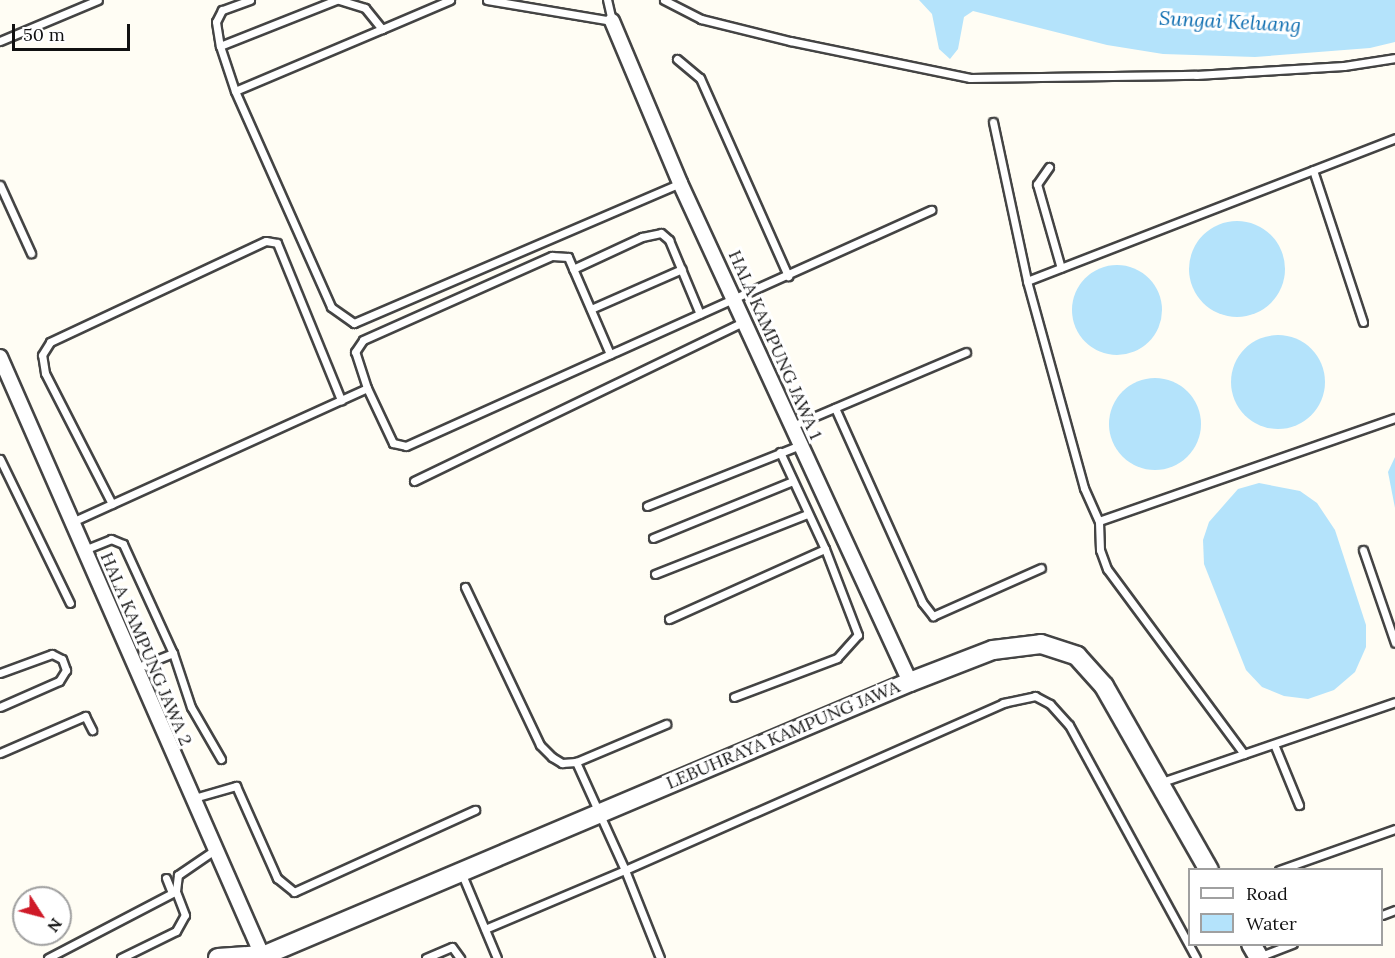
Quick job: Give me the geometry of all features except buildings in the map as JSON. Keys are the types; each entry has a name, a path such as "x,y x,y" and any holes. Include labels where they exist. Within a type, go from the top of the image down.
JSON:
{"street":[{"name":"HALA KAMPUNG JAWA 1","path":"612,21 680,183 910,682"},
{"name":"HALA KAMPUNG JAWA 2","path":"0,357 261,957"},
{"name":"LEBUHRAYA KAMPUNG JAWA","path":"218,958 261,957 910,682 993,650 1041,644 1063,648 1091,668 1104,686 1208,868"}],"lane":[{"path":"0,41 98,0"},
{"path":"250,0 222,10 216,22 220,46 235,91 331,307 354,323 680,183"},
{"path":"220,46 338,0 367,4 382,30"},
{"path":"235,91 450,0"},
{"path":"487,0 612,21 607,0"},
{"path":"664,0 701,19 789,42 970,78 1196,75 1344,66 1395,58"},
{"path":"676,59 700,78 788,276"},
{"path":"993,122 1027,281 1084,488 1099,520 1100,550 1107,569 1244,754"},
{"path":"1027,281 1395,138"},
{"path":"1049,167 1037,184 1061,268"},
{"path":"1313,170 1363,322"},
{"path":"0,184 32,253"},
{"path":"610,354 568,257 552,256 363,340 355,352 367,388 393,443 401,447 788,276 931,210"},
{"path":"573,269 642,237 661,233 682,269 700,314"},
{"path":"112,504 45,373 42,355 50,342 266,241 277,243 341,400"},
{"path":"591,309 682,269"},
{"path":"414,481 745,321"},
{"path":"792,426 966,352"},
{"path":"72,522 367,388"},
{"path":"835,408 922,602 933,616 1041,568"},
{"path":"1099,520 1395,418"},
{"path":"647,506 800,445"},
{"path":"734,697 837,658 858,635 825,549 780,452"},
{"path":"0,459 70,603"},
{"path":"653,537 793,482"},
{"path":"655,574 807,514"},
{"path":"84,550 111,539 123,544 173,653 191,708 220,759"},
{"path":"669,619 825,549"},
{"path":"1363,550 1395,643"},
{"path":"465,587 540,745 562,763 576,762 666,724"},
{"path":"136,668 173,653"},
{"path":"0,673 52,654 62,659 66,670 59,681 0,707"},
{"path":"485,929 625,870 1003,703 1035,696 1050,704 1069,725 1188,943"},
{"path":"1159,783 1395,702"},
{"path":"0,753 85,716 92,730"},
{"path":"1274,744 1299,805"},
{"path":"576,762 625,870 660,958"},
{"path":"191,799 236,786 277,878 294,892 475,810"},
{"path":"1285,868 1395,829"},
{"path":"48,958 174,892 178,875 213,851"},
{"path":"460,871 496,958"},
{"path":"121,958 176,931 185,915 166,878"},
{"path":"1256,953 1288,946"},
{"path":"426,958 452,947 460,958"}],"water":[{"name":"Sungai Keluang","path":"919,0 1395,0 1395,42 1370,48 1255,57 1163,54 1107,45 973,11 964,17 958,49 950,59 939,49 932,14"},
{"path":"1237,221 1255,225 1271,235 1281,251 1285,269 1281,287 1271,303 1255,313 1237,317 1219,313 1203,303 1193,287 1189,269 1193,251 1203,235 1219,225"},
{"path":"1117,265 1134,269 1149,278 1158,293 1162,310 1158,327 1149,342 1134,351 1117,355 1100,351 1085,342 1076,327 1072,310 1076,293 1085,278 1100,269"},
{"path":"1278,335 1296,339 1311,349 1321,364 1325,382 1321,400 1311,415 1296,425 1278,429 1260,425 1245,415 1235,400 1231,382 1235,364 1245,349 1260,339"},
{"path":"1155,378 1172,382 1187,392 1197,407 1201,424 1197,441 1187,456 1172,466 1155,470 1138,466 1123,456 1113,441 1109,424 1113,407 1123,392 1138,382"},
{"path":"1395,457 1395,508 1388,472"},
{"path":"1259,483 1300,491 1317,503 1335,530 1366,625 1366,647 1355,672 1334,690 1308,699 1284,696 1262,687 1246,670 1204,564 1203,540 1209,522 1238,489"}]}
